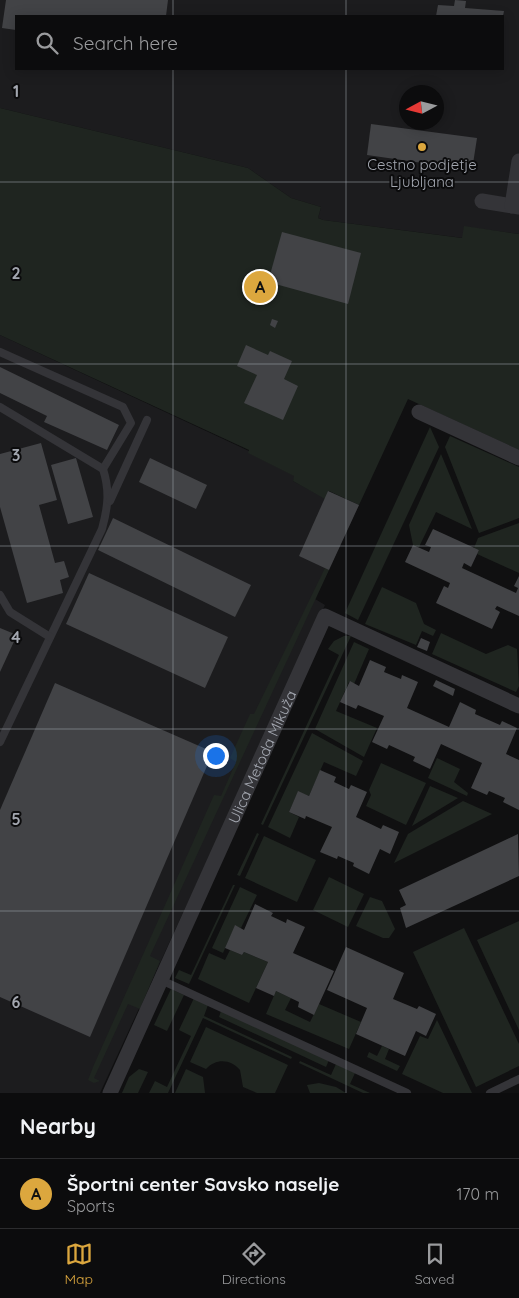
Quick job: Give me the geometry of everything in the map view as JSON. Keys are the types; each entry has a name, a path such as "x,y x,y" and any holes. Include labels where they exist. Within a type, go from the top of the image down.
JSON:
{"street":[{"path":"482,202 516,207 519,160"},
{"path":"420,412 519,458"},
{"name":"Ulica Metoda Mikuža","path":"110,1093 325,616 519,706"}],"lane":[{"path":"0,352 123,407 131,423 103,469"},
{"path":"0,417 2,408 103,469 108,484 109,503"},
{"path":"0,742 102,528 109,503 147,420"},
{"path":"0,595 10,612 50,636"},
{"path":"161,980 407,1093"},
{"path":"490,1093 519,1079"}],"shaded area":[{"path":"0,0 519,0 519,234 465,227 463,238 323,220 318,218 321,207 291,198 248,168 0,108"},
{"path":"0,108 248,168 291,198 321,207 318,218 323,220 462,238 464,226 519,234 519,450 408,399 359,505 329,491 325,499 293,481 294,476 248,453 249,450 0,335"},
{"path":"0,335 249,451 249,453 295,476 293,481 325,498 328,491 359,505 315,599 325,605 100,1093 0,1093"},
{"path":"430,427 439,447 358,620 345,613"},
{"path":"450,436 519,467 519,518 479,533 445,447"},
{"path":"441,454 472,529 436,512 419,547 413,545 409,525"},
{"path":"519,523 519,573 477,554 479,550 474,548 478,538"},
{"path":"325,568 329,570 150,956 160,961 140,1009 128,1004 94,1078 100,1081 94,1083 88,1080 93,1067 214,795 221,796 236,762 230,758 250,714 254,714"},
{"path":"382,587 416,603 424,624 436,630 433,636 422,631 416,645 365,624"},
{"path":"441,633 486,654 508,645 517,649 519,686 516,692 432,654"},
{"path":"344,636 351,636 263,825 261,824 339,655 328,649 334,641"},
{"path":"354,642 369,649 354,684 349,682 336,711 377,728 364,757 315,729"},
{"path":"312,733 363,761 356,776 324,762 309,796 298,792 289,812 299,817 290,838 268,827"},
{"path":"437,758 460,769 454,782 468,793 467,796 428,778"},
{"path":"381,763 426,783 406,825 366,806 371,795 369,790"},
{"path":"430,786 458,798 412,826"},
{"path":"463,801 492,814 394,863 408,834"},
{"path":"257,833 259,834 240,876 237,875"},
{"path":"264,836 316,860 297,902 245,878"},
{"path":"329,877 364,894 348,927 313,910"},
{"path":"233,885 235,885 189,984 175,978 179,970 191,975"},
{"path":"240,887 257,895 241,928 235,926 223,953 212,948"},
{"path":"370,897 382,901 395,929 389,938 383,938 356,926"},
{"path":"519,921 519,1030 477,940"},
{"path":"464,928 519,1044 519,1066 476,1087 413,952"},
{"path":"230,950 242,955 244,952 268,962 249,1003 198,979 209,953 225,960"},
{"path":"171,989 184,995 167,1031 154,1025"},
{"path":"276,991 291,998 285,1010 310,1022 319,1004 361,1022 349,1049 266,1014"},
{"path":"194,998 208,1005 204,1016 292,1057 291,1059 203,1018 168,1093 149,1093 155,1081 167,1087 191,1036 179,1030"},
{"path":"221,1011 329,1060 326,1067 219,1017"},
{"path":"437,1020 472,1093 443,1093 402,1074 420,1036 428,1039"},
{"path":"206,1027 288,1065 275,1093 257,1093 243,1087 240,1070 228,1062 214,1063 206,1069 190,1062"},
{"path":"382,1046 389,1049 385,1059 400,1066 397,1071 367,1057 369,1052 377,1056"},
{"path":"300,1061 331,1075 336,1064 355,1073 350,1084 370,1093 363,1093 299,1063"},
{"path":"139,1069 148,1072 138,1093 122,1093 129,1077"},
{"path":"186,1069 203,1077 205,1093 175,1093"},
{"path":"319,1083 336,1087 346,1093 310,1093 307,1085"}],"building":[{"path":"6,0 168,0 166,15 15,15 15,30 2,28"},
{"path":"455,0 466,1 465,8 504,11 503,15 436,15 438,5 454,6"},
{"name":"Cestno podjetje Ljubljana","path":"371,124 399,128 399,130 416,130 477,138 472,170 367,155"},
{"path":"282,232 361,253 348,304 268,282"},
{"path":"272,319 278,321 275,328 270,325"},
{"path":"246,345 268,355 270,351 292,361 284,379 298,386 283,420 244,403 257,375 237,366"},
{"path":"0,367 119,425 107,450 44,422 47,416 0,393"},
{"path":"41,443 57,500 39,505 55,563 64,561 69,577 60,580 63,593 27,603 0,507 0,454"},
{"path":"76,458 93,517 68,524 51,465"},
{"path":"150,458 207,485 196,509 139,482"},
{"path":"328,491 359,505 329,570 299,556"},
{"path":"113,518 251,585 235,617 98,550"},
{"path":"433,529 479,550 471,567 464,563 462,568 516,593 518,588 514,586 519,576 519,616 497,606 495,609 500,612 492,629 436,603 444,586 448,588 450,583 405,562 413,545 429,552 431,547 425,545"},
{"path":"89,573 228,637 205,688 66,624"},
{"path":"0,628 17,635 0,672"},
{"path":"421,638 430,642 427,651 417,647"},
{"path":"370,660 386,667 384,672 401,679 402,675 418,682 407,708 449,727 460,702 476,710 475,714 500,725 502,721 517,728 506,754 519,760 519,810 503,802 505,798 489,791 487,795 471,788 482,763 441,744 430,769 413,761 415,757 389,745 387,749 372,742 384,716 358,705 356,709 340,702 350,681 359,686"},
{"path":"436,680 455,689 453,696 433,686"},
{"path":"55,683 213,752 90,1037 0,997 0,810"},
{"path":"320,770 336,777 334,782 349,789 351,785 367,792 356,817 381,829 383,825 399,832 390,854 380,849 369,874 353,866 354,863 338,856 337,859 320,852 332,827 306,816 305,819 289,812 298,791 309,796"},
{"path":"518,834 519,876 406,928 400,908 406,905 399,890"},
{"path":"255,904 273,913 271,916 286,923 287,919 305,927 293,953 334,971 314,1015 298,1007 299,1002 276,991 274,996 256,988 268,962 244,952 242,955 225,948 235,925 244,930"},
{"path":"346,947 404,973 393,999 417,1009 419,1006 436,1014 426,1036 416,1031 405,1056 356,1034 367,1008 327,990"}],"place":[{"name":"Cestno podjetje Ljubljana","path":"422,147"},
{"name":"Športni center Savsko naselje","path":"260,287"}]}
